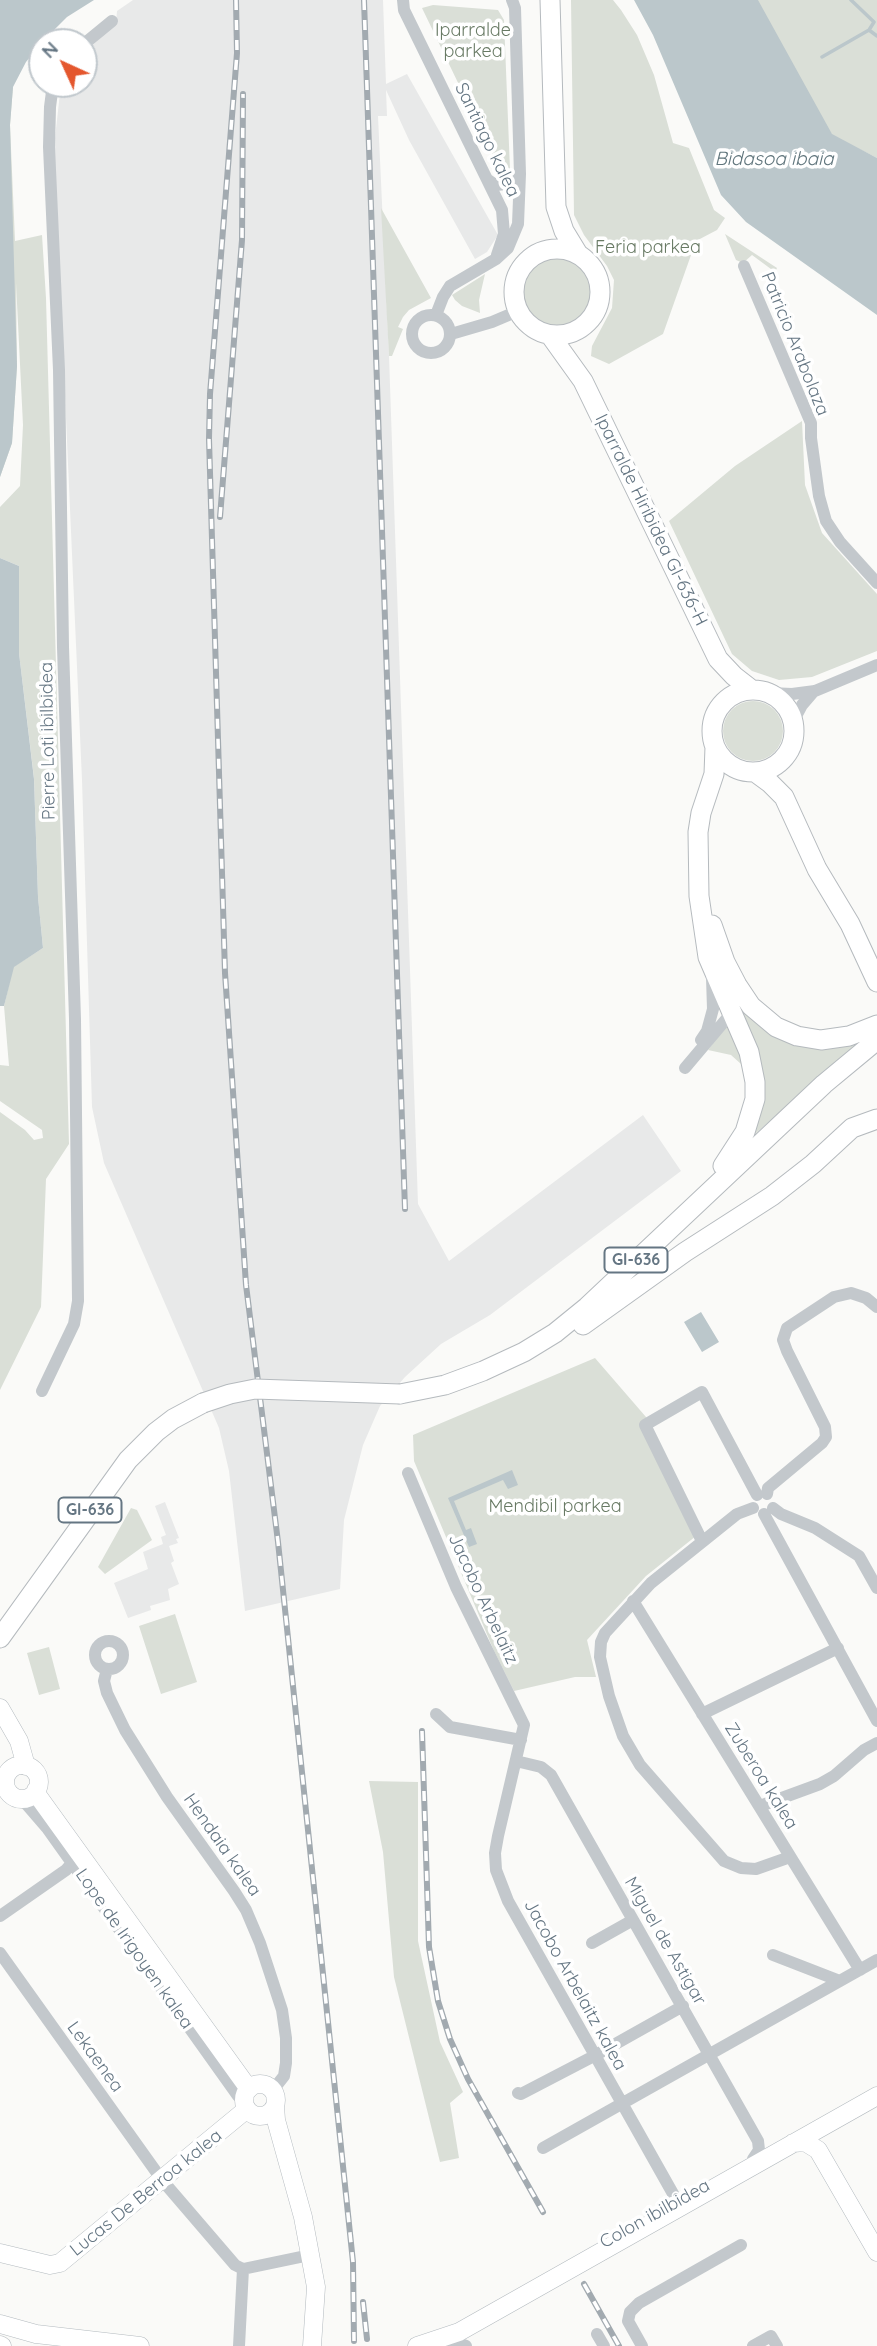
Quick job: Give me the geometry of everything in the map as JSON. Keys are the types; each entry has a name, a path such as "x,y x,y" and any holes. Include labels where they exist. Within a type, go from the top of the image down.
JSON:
{"main road":[{"name":"Iparralde Hiribidea GI-636-H","path":"550,0 555,206 548,232 536,254 527,261 516,279 514,290 518,312 531,327 550,335 583,381 718,659 722,684 719,707"},
{"name":"Iparralde Hiribidea GI-636-H","path":"555,206 564,231 578,254 594,268 601,288 598,309 585,325 580,353 583,381"},
{"path":"536,254 557,249 578,254"},
{"path":"550,335 568,334 585,325"},
{"name":"Iparralde Hiribidea GI-636-H","path":"718,659 734,676 761,692"},
{"path":"715,1186 719,1170 745,1132 755,1099 755,1082 749,1052 712,970 704,936 701,899 698,832 714,774 715,747 712,726 719,707 734,695 761,692 784,704 793,722 792,743 781,761 783,797 817,869 850,924 877,982"},
{"path":"715,747 727,763 750,771 770,783 783,797"},
{"path":"706,800 723,782 750,771 769,768 781,761"},
{"path":"701,899 708,911 725,962 737,985 751,1006 768,1021 797,1036 821,1040 872,1032"},
{"name":"GI-636","path":"0,1638 128,1460 173,1419 203,1403 255,1389 400,1394 445,1385 524,1352 555,1334 824,1084 872,1032"},
{"path":"555,1334 578,1328 685,1252 772,1196 813,1164 852,1128 877,1119"},
{"path":"0,1708 19,1741 9,1767 5,1784 17,1794 38,1778 36,1773 9,1767"},
{"name":"Lope de Irigoyen kalea","path":"17,1794 38,1797 247,2100"},
{"path":"274,2098 271,2112 258,2116 247,2100 259,2084 269,2087 274,2098 276,2120 303,2217 317,2295 312,2346"},
{"name":"Colon ibilbidea","path":"675,2206 798,2138 877,2089"},
{"name":"Colon ibilbidea","path":"429,2344 466,2334 753,2159 877,2096"},
{"name":"Lucas De Berroa kalea","path":"0,2253 50,2265 60,2263 162,2180 247,2100"},
{"path":"834,2120 826,2135 834,2158"},
{"path":"798,2138 823,2141 877,2233"},
{"path":"798,2138 818,2150 877,2252"},
{"path":"0,2324 62,2342 140,2346"}],"street":[{"name":"Santiago kalea","path":"403,0 404,9 488,180 504,219 504,234 496,259"},
{"name":"Santiago kalea","path":"496,259 508,248 516,234 520,216 515,8 512,0"},
{"path":"98,32 112,21"},
{"name":"Pierre Loti ibilbidea","path":"43,1391 71,1331 78,1301 75,1019 63,647 59,370 49,147 51,98"},
{"path":"488,180 495,185 507,184 520,174"},
{"path":"436,315 450,286 496,259"},
{"name":"Patricio Arabolaza","path":"744,266 811,423 811,438 826,521 877,583"},
{"path":"451,334 518,312"},
{"path":"436,315 447,322 451,334 447,344 439,351 426,352 416,345 413,339 414,326 423,317 436,315"},
{"path":"761,692 792,694 815,691 877,665"},
{"path":"793,722 802,705 815,691"},
{"path":"701,899 715,952 732,992 731,1012 685,1068 707,1031 713,1009 712,970"},
{"path":"763,1504 768,1488 826,1437 825,1427 783,1340 787,1328 834,1297 850,1293 866,1298 877,1307"},
{"path":"702,1541 645,1425 702,1392 877,1721"},
{"name":"Jacobo Arbelaitz","path":"408,1473 456,1587 524,1725 516,1761"},
{"path":"763,1504 737,1514 633,1601 605,1633 600,1649 609,1696 620,1726 640,1765 724,1861 741,1868 756,1869 790,1857"},
{"path":"763,1504 815,1528 859,1556 877,1588"},
{"name":"Zuberoa kalea","path":"633,1601 860,1970"},
{"path":"702,1714 838,1648"},
{"name":"Hendaia kalea","path":"107,1669 104,1681 107,1692 125,1730 168,1798 234,1891 246,1910 260,1943 282,2010 286,2038 284,2076 274,2098"},
{"path":"436,1714 450,1727 521,1740"},
{"path":"760,1806 820,1784 877,1743"},
{"name":"Miguel de Astigar","path":"516,1761 541,1767 551,1775 758,2141 759,2150 753,2159"},
{"name":"Jacobo Arbelaitz kalea","path":"516,1761 498,1836 496,1870 508,1900 675,2206"},
{"name":"Lope de Irigoyen kalea","path":"17,1794 29,1805 72,1863 238,2096 247,2100"},
{"path":"0,1916 72,1863"},
{"path":"592,1943 632,1920"},
{"name":"Lekaenea","path":"0,1954 162,2180 235,2265 243,2269"},
{"path":"773,1955 840,1981"},
{"path":"543,2148 877,1960"},
{"path":"518,2093 521,2094 594,2056 683,2006"},
{"path":"642,2346 628,2321 630,2312 639,2303 741,2245"},
{"path":"239,2346 243,2269 310,2255"},
{"path":"429,2344 451,2341 466,2334"},
{"path":"597,2334 604,2346"},
{"path":"0,2339 10,2346"},
{"path":"753,2346 774,2341"}],"shaded area":[{"path":"133,0 383,0 386,84 407,74 498,235 487,252 475,259 409,140 386,90 387,116 378,116 389,356 418,1204 449,1261 643,1115 681,1171 490,1315 441,1344 405,1377 380,1406 363,1445 344,1520 340,1589 245,1611 229,1471 219,1428 104,1163 92,1107 82,780 54,147 59,98 98,98 98,40 116,23 117,11"},
{"path":"165,1502 179,1538 176,1539 178,1543 169,1546 174,1561 171,1563 179,1584 168,1589 170,1600 150,1606 151,1610 128,1618 114,1583 148,1569 143,1552 163,1544 161,1537 166,1535 155,1506"}],"green space":[{"name":"Feria parkea","path":"571,0 613,0 621,10 637,35 654,75 673,143 689,148 714,210 725,218 717,230 696,241 663,334 609,364 591,356 592,346 612,308 614,280 574,215"},
{"path":"734,0 877,0 877,158 833,136"},
{"name":"Iparralde parkea","path":"433,5 498,10 504,20 510,170 501,172 422,8"},
{"path":"13,87 10,125 15,241 42,235 46,298 69,1144 46,1179 41,1307 0,1390 0,1112 34,1140 43,1138 42,1130 0,1101 0,1065 9,1066 4,1006 13,967 43,948 38,897 34,778 19,653 19,566 0,558 0,507 20,486 23,425 16,283 17,366 12,443 0,477 0,89"},
{"path":"381,208 431,298 409,310 403,317 398,327 403,329 392,356 389,356"},
{"path":"725,234 777,268 775,272 752,255 743,263 736,260"},
{"path":"557,257 576,263 586,273 592,292 586,311 576,321 557,327 538,321 528,311 522,292 528,273 538,263"},
{"path":"485,274 479,300 480,313 455,300 452,295"},
{"path":"802,421 805,485 822,533 877,594 877,651 812,677 779,680 752,671 732,654 669,521 735,466"},
{"path":"747,701 759,701 778,714 783,731 781,743 770,756 759,761 747,761 728,748 723,737 723,725 736,706"},
{"path":"736,994 765,1029 864,1038 746,1142 752,1129"},
{"path":"730,1020 750,1080 741,1064 731,1055 708,1050"},
{"name":"Mendibil parkea","path":"595,1358 646,1417 696,1536 646,1576 587,1640 596,1677 575,1677 514,1691 494,1651 414,1461 413,1435"},
{"path":"131,1508 137,1510 152,1540 105,1574 98,1567"},
{"path":"175,1614 197,1682 161,1694 139,1626"},
{"path":"49,1647 60,1689 39,1695 27,1653"},
{"path":"369,1781 418,1782 418,1941 440,2042 463,2092 450,2103 459,2158 440,2162 394,1977 383,1852"}],"water":[{"path":"0,0 94,0 67,17 56,28 28,28 28,60 13,87 10,125 17,366 12,443 0,477"},
{"name":"Bidasoa ibaia","path":"634,0 758,0 832,134 877,158 877,315 746,222 721,195 653,35"},
{"path":"0,558 19,566 19,653 34,779 38,897 43,948 14,967 4,1006 0,1006"},
{"path":"701,1312 719,1342 702,1352 684,1322"},
{"path":"512,1470 518,1485 508,1489 503,1480 454,1501 466,1530 471,1528 477,1544 469,1547 448,1498"}],"waterway":[{"path":"851,0 874,22 869,30 877,36"},
{"path":"822,57 869,30"}],"railway":[{"path":"236,0 237,53 210,394 209,439 225,973 246,1285 278,1542 353,2262 354,2341"},
{"path":"364,0 405,1209"},
{"path":"220,517 242,240 243,94"},
{"path":"422,1731 429,1947 438,2001 450,2039 468,2079 543,2212"},
{"path":"584,2284 619,2346"},
{"path":"363,2302 367,2339"}]}
